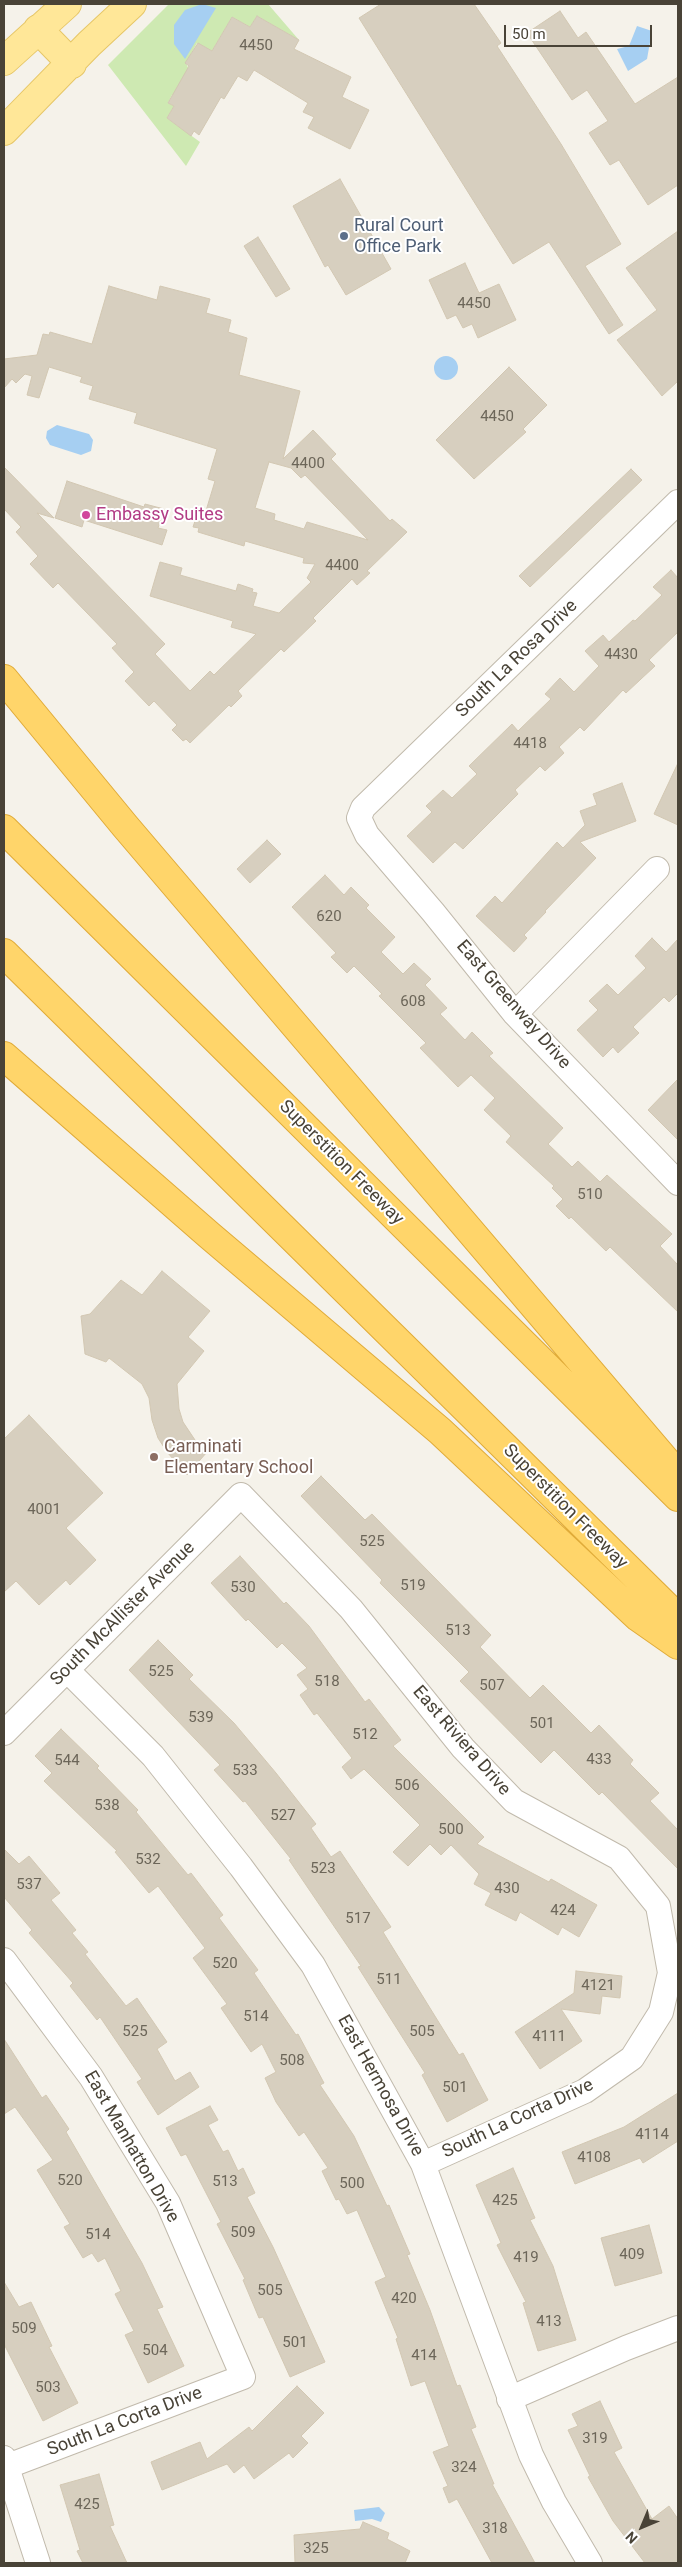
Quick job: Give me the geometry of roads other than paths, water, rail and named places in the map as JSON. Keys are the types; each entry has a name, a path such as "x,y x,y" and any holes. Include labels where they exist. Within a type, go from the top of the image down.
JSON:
{"highway":[{"path":"4,679 125,826 313,1044 678,1475"},
{"name":"Superstition Freeway","path":"4,829 678,1497"},
{"name":"Superstition Freeway","path":"4,953 678,1618"},
{"path":"4,1056 440,1431 638,1617 678,1645"}],"main road":[{"path":"4,61 67,4"},
{"path":"4,131 72,64 89,44 132,4"},
{"path":"38,29 72,64"}],"street":[{"name":"South La Rosa Drive","path":"359,818 363,808 678,502"},
{"name":"East Greenway Drive","path":"359,818 367,835 516,1014 678,1183"},
{"path":"516,1014 657,869"},
{"name":"South McAllister Avenue","path":"4,1733 242,1495"},
{"name":"East Riviera Drive","path":"242,1495 351,1609 463,1748 514,1801 619,1858 658,1906 674,1973"},
{"name":"East Hermosa Drive","path":"67,1670 153,1756 241,1867 313,1965 423,2164 531,2455 554,2502 590,2563"},
{"name":"East Manhatton Drive","path":"4,1960 91,2077 168,2203 242,2377"},
{"name":"South La Corta Drive","path":"423,2164 585,2091 632,2058 661,2012 674,1973"},
{"path":"509,2399 626,2348 678,2328"},
{"name":"South La Corta Drive","path":"6,2462 242,2377"},
{"path":"6,2462 38,2563"}],"water":[{"path":"202,4 216,8 185,59 174,44 174,25 185,10"},
{"path":"637,26 652,31 647,59 628,71 617,49 629,46"},
{"path":"446,356 451,357 457,363 457,373 451,379 446,380 441,379 435,373 434,368 435,363 441,357"},
{"path":"57,425 89,434 93,440 91,451 81,455 50,445 46,438 47,431"},
{"path":"379,2507 385,2513 381,2522 372,2519 355,2521 354,2510"}],"place":[{"name":"Rural Court Office Park","path":"344,236"},
{"name":"Embassy Suites","path":"86,515"},
{"name":"Carminati Elementary School","path":"154,1457"}]}
